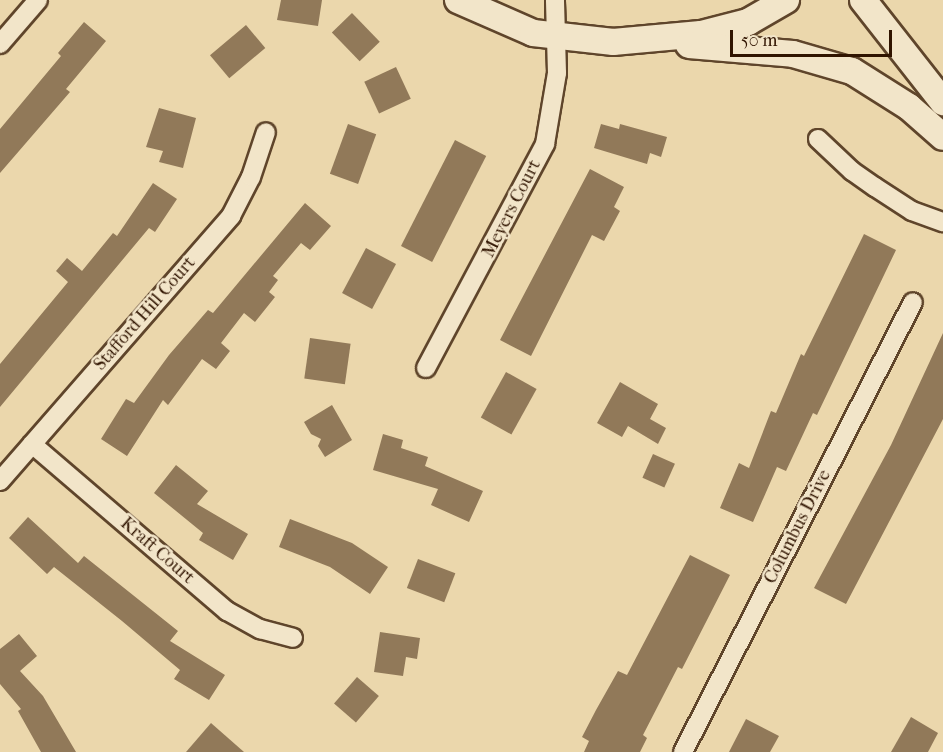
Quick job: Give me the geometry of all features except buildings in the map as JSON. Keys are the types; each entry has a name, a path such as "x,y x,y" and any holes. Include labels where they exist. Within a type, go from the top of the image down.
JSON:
{"main road":[{"path":"458,0 512,26 554,38 740,48 825,62 852,71 882,88 943,137"},
{"path":"644,42 701,34 748,22 786,0"},
{"path":"862,0 943,102"}],"street":[{"path":"0,44 38,0"},
{"name":"Meyers Court","path":"426,368 545,144 557,73 554,38 555,0"},
{"name":"Stafford Hill Court","path":"0,482 231,216 251,177 267,132"},
{"path":"818,139 875,187 912,211 943,222"},
{"name":"Columbus Drive","path":"682,752 913,302"},
{"name":"Kraft Court","path":"32,444 227,611 260,629 293,638"}]}
